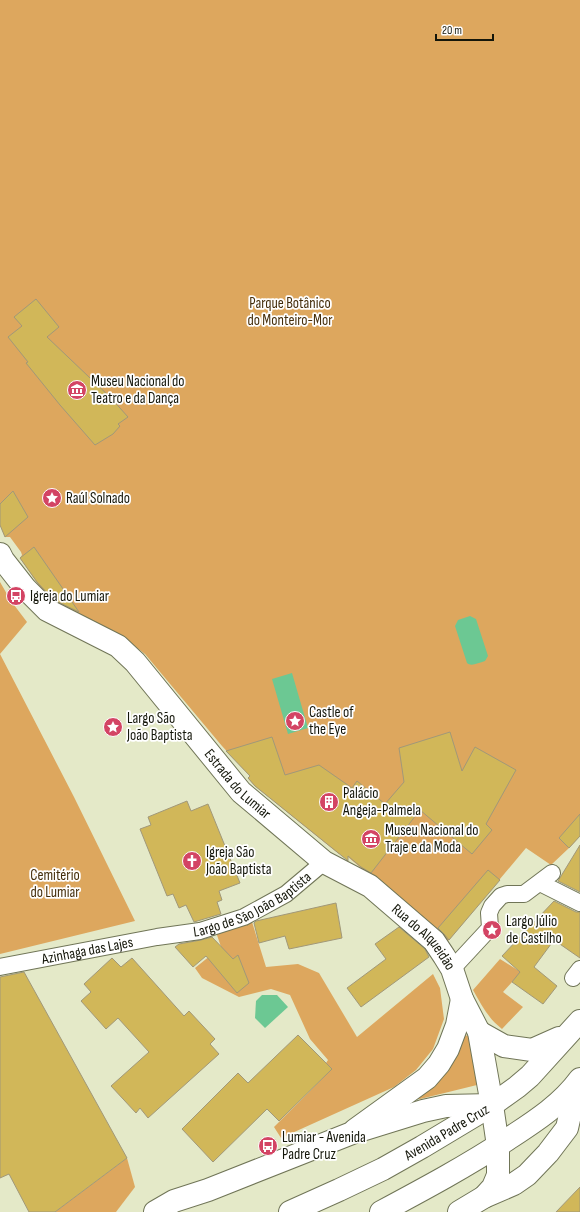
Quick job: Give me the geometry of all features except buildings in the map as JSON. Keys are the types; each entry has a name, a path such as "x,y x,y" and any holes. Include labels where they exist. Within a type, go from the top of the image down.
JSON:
{"main road":[{"name":"Estrada do Lumiar","path":"0,554 25,588 47,610 118,646 135,662 241,792 324,862 370,886"},
{"name":"Rua do Alqueidão","path":"370,886 434,941 452,969 462,999 479,1032 498,1146 498,1175 494,1187 484,1198"},
{"path":"352,1133 427,1078 439,1064 448,1049 457,1025 462,999"},
{"path":"479,1032 504,1046 532,1050 574,1027"},
{"name":"Avenida Padre Cruz","path":"290,1212 383,1169 492,1105 521,1084 574,1027"},
{"path":"459,1212 514,1184 527,1175 548,1153 574,1123 578,1082"},
{"path":"381,1212 466,1166 498,1146 550,1111 578,1082"},
{"path":"156,1212 174,1201 208,1190 352,1133 423,1110 446,1106 492,1105"},
{"path":"181,1212 190,1201 208,1190"}],"street":[{"name":"Largo de São João Baptista","path":"174,934 200,932 244,917 286,894 324,862"},
{"path":"452,969 490,928 489,913 492,906 501,896 507,894 524,894 546,878 580,904"},
{"name":"Azinhaga das Lajes","path":"0,967 174,934"}],"green space":[{"name":"Parque Botânico do Monteiro-Mor","path":"0,0 580,0 580,836 551,865 526,848 448,941 342,852 339,854 255,786 248,778 250,776 222,746 145,654 123,637 107,628 58,607 46,596 20,558 22,555 21,552 10,537 5,537 0,525"},
{"path":"0,582 11,601 27,622 0,654"},
{"name":"Cemitério do Lumiar","path":"0,654 74,797 135,921 0,954"},
{"path":"252,922 266,967 298,964 319,973 357,1037 433,974 440,988 444,1019 433,1049 416,1070 394,1087 281,1138 274,1127 332,1069 326,1063 328,1060 310,1039 290,995 271,989 239,997 202,978 195,968 221,947 216,932"},
{"path":"500,959 521,972 503,992 523,1007 502,1029 489,1016 473,990"},
{"path":"465,1035 473,1038 481,1080 477,1085 420,1099 413,1098 444,1070 456,1053"},
{"path":"127,1158 135,1187 116,1212 55,1212"}],"shaded area":[{"path":"470,616 476,619 488,656 485,661 473,665 467,663 455,626 458,620"},
{"path":"292,673 308,728 288,734 272,679"},
{"path":"262,995 277,995 288,1007 265,1028 255,1018 256,1001"}],"place":[{"name":"Museu Nacional do Teatro e da Dança","path":"77,390"},
{"name":"Raúl Solnado","path":"52,498"},
{"name":"Igreja do Lumiar","path":"16,596"},
{"name":"Castle of the Eye","path":"295,721"},
{"name":"Largo São João Baptista","path":"113,727"},
{"name":"Palácio Angeja-Palmela","path":"329,802"},
{"name":"Museu Nacional do Traje e da Moda","path":"371,839"},
{"name":"Igreja São João Baptista","path":"192,861"},
{"name":"Largo Júlio de Castilho","path":"492,930"},
{"name":"Lumiar - Avenida Padre Cruz","path":"268,1146"}]}
